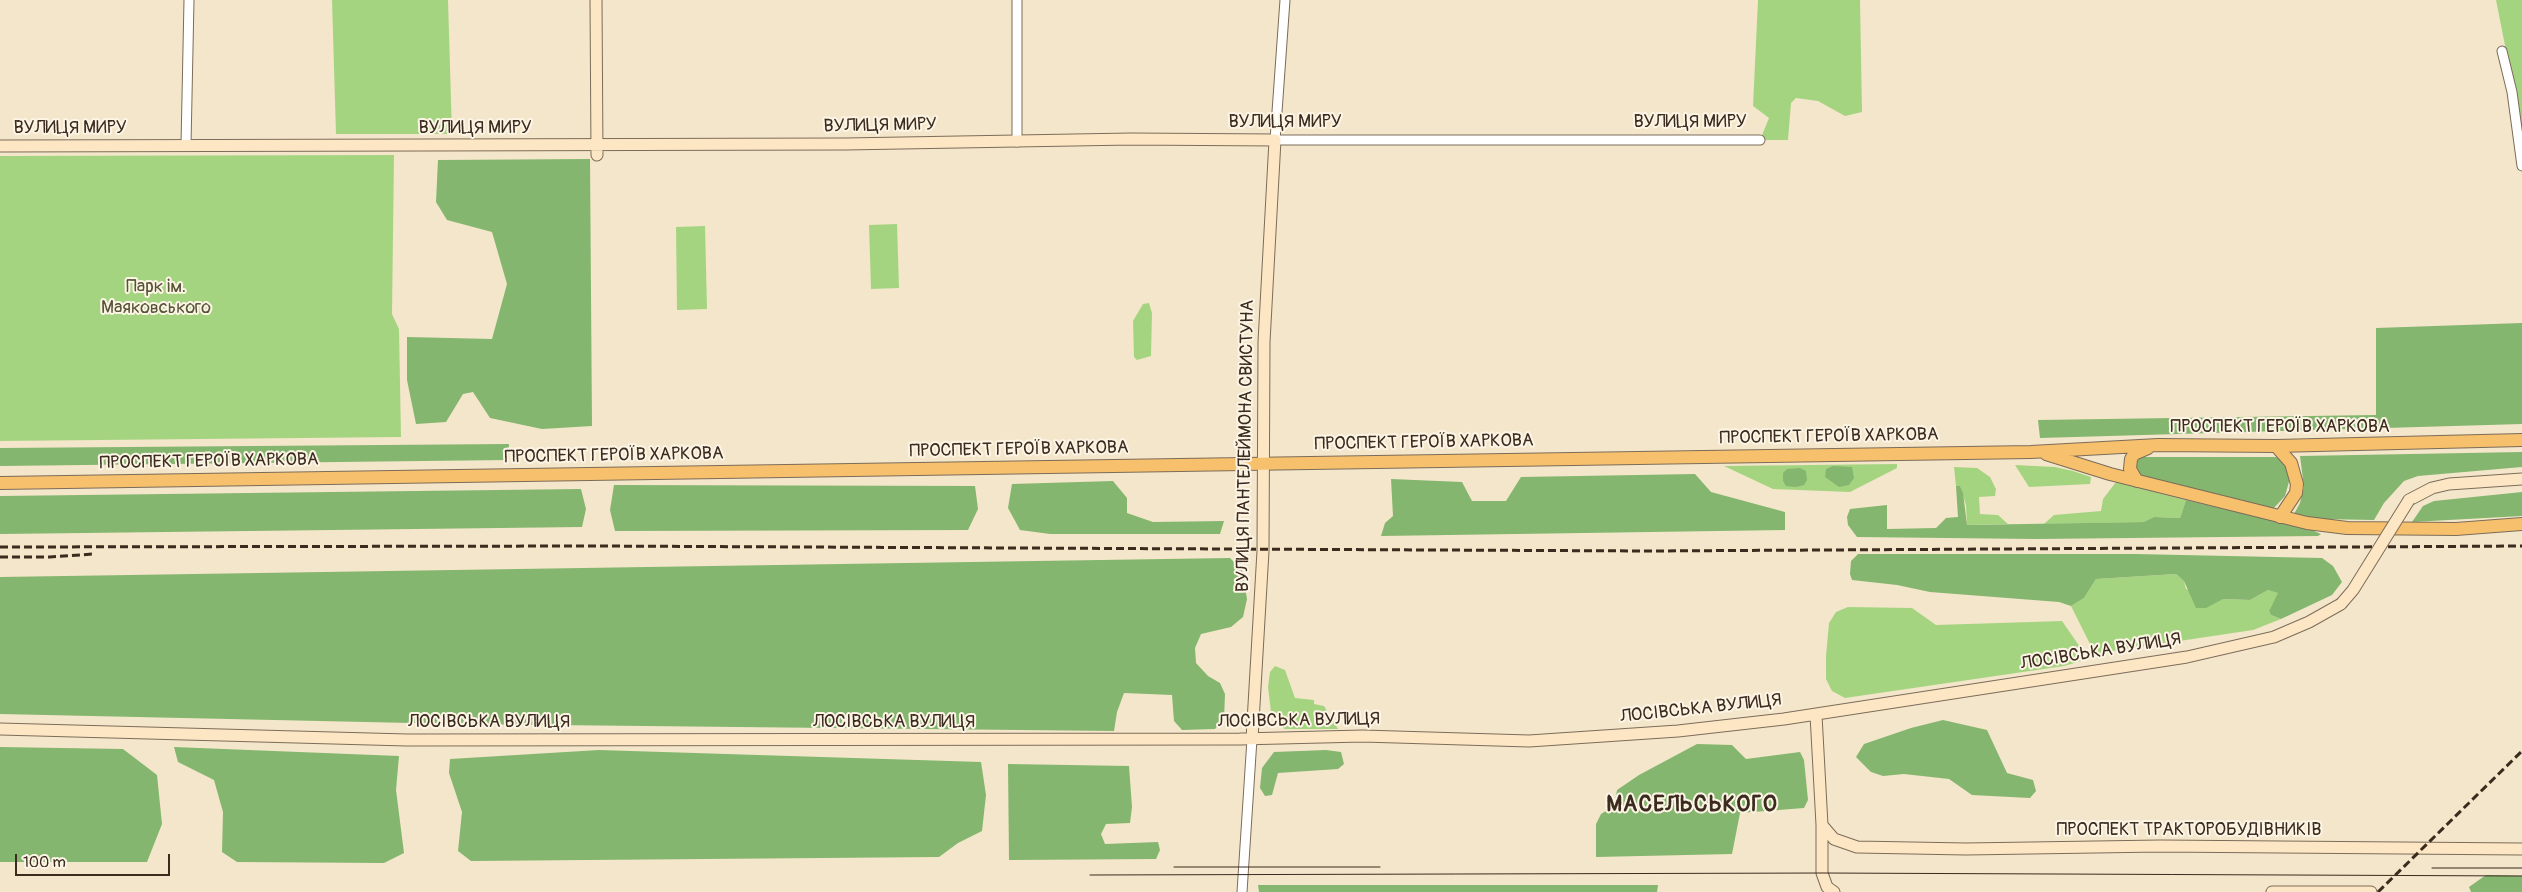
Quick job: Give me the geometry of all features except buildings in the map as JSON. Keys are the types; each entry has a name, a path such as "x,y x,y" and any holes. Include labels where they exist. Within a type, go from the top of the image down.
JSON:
{"main road":[{"path":"596,0 597,150"},
{"name":"ВУЛИЦЯ МИРУ","path":"0,146 186,145 597,150 1017,142 1275,140"},
{"name":"ВУЛИЦЯ ПАНТЕЛЕЙМОНА СВИСТУНА","path":"1252,739 1263,551 1265,463 1264,342 1275,140"},
{"name":"ПРОСПЕКТ ГЕРОЇВ ХАРКОВА","path":"0,483 2039,452 2158,445 2276,446 2522,440"},
{"path":"2137,481 2130,470 2130,459 2134,454 2158,445"},
{"path":"2276,446 2291,463 2298,484 2296,493 2280,518"},
{"name":"ПРОСПЕКТ ГЕРОЇВ ХАРКОВА","path":"2039,452 2137,481 2280,518 2347,528 2456,529 2522,524"},
{"name":"ЛОСІВСЬКА ВУЛИЦЯ","path":"0,729 407,740 1252,739 1363,736 1529,741 1678,731 1816,714 2226,649 2274,637 2309,622 2340,604 2353,590 2409,500 2432,488 2449,484 2522,479"},
{"path":"1816,714 1822,825 1822,873 1828,890"},
{"name":"ПРОСПЕКТ ТРАКТОРОБУДІВНИКІВ","path":"1822,825 1834,839 1856,847 1966,849 2160,846 2522,849"},
{"path":"2272,892 2371,892"}],"street":[{"path":"186,145 189,0"},
{"path":"1017,0 1017,142"},
{"name":"ВУЛИЦЯ ПАНТЕЛЕЙМОНА СВИСТУНА","path":"1275,140 1285,0"},
{"path":"2502,52 2512,92 2522,166"},
{"name":"ВУЛИЦЯ МИРУ","path":"1275,140 1760,140"},
{"name":"ВУЛИЦЯ ПАНТЕЛЕЙМОНА СВИСТУНА","path":"1242,892 1252,739"}],"green space":[{"path":"332,0 448,0 452,134 336,134"},
{"path":"1758,0 1860,0 1862,112 1845,116 1818,101 1796,98 1791,103 1788,140 1760,140 1769,118 1753,106"},
{"path":"2496,0 2522,0 2522,154 2514,91"},
{"name":"Парк ім. Маяковського","path":"394,155 392,314 399,329 401,437 0,441 0,156"},
{"path":"590,159 592,426 542,429 490,418 473,392 463,394 446,422 416,424 407,380 407,337 492,339 507,284 492,232 447,220 436,202 438,160"},
{"path":"897,224 899,288 871,289 869,225"},
{"path":"705,226 707,309 677,310 676,227"},
{"path":"1149,303 1152,313 1151,356 1137,360 1134,357 1133,321 1143,304"},
{"path":"2522,323 2522,424 2040,438 2038,420 2376,415 2376,328"},
{"path":"509,444 508,460 0,466 0,448"},
{"path":"2522,452 2522,467 2418,476 2404,481 2384,503 2374,520 2320,519 2294,514 2300,503 2304,487 2300,456"},
{"path":"2142,457 2276,457 2283,461 2290,478 2285,496 2273,509 2139,475 2135,462"},
{"path":"1897,464 1897,468 1850,492 1773,489 1724,466"},
{"path":"2015,465 2055,467 2073,471 2091,477 2090,484 2029,487"},
{"path":"1833,466 1852,467 1854,478 1849,485 1839,487 1825,477 1826,469"},
{"path":"1954,467 1977,468 1990,477 1996,489 1995,496 1979,497 1980,514 1998,515 2008,524 1967,525 1966,505 1960,486 1956,486"},
{"path":"1800,468 1806,471 1807,480 1804,485 1796,487 1786,486 1783,481 1783,473 1787,469"},
{"path":"1695,474 1711,492 1785,512 1785,530 1381,536 1385,523 1393,516 1391,479 1462,482 1472,501 1506,501 1521,477"},
{"path":"1113,481 1127,498 1127,513 1153,522 1224,521 1220,534 1050,534 1020,530 1008,508 1012,484"},
{"path":"2116,482 2186,500 2180,518 2154,517 2145,522 2044,524 2054,515 2101,511 2103,499"},
{"path":"614,485 975,486 978,509 968,530 615,531 610,510"},
{"path":"1956,486 1960,486 1963,493 1967,525 2144,522 2154,517 2180,518 2186,500 2309,529 2321,534 2318,536 2036,539 1857,537 1848,525 1847,517 1850,509 1887,505 1887,529 1936,528 1946,518 1958,517"},
{"path":"581,489 586,509 582,527 0,534 0,496"},
{"path":"2522,492 2522,516 2412,522 2423,506 2434,501"},
{"path":"1858,554 2135,554 2322,558 2333,566 2342,582 2332,595 2281,619 2271,615 2269,611 2278,593 2268,590 2250,600 2223,599 2206,608 2196,608 2184,581 2176,574 2096,579 2084,598 2071,606 2059,602 1930,592 1897,585 1852,580 1850,574 1851,561"},
{"path":"1230,558 1242,570 1247,599 1243,617 1231,627 1201,634 1195,648 1196,663 1208,676 1220,683 1225,694 1224,719 1215,729 1182,730 1174,721 1172,695 1124,693 1117,712 1114,731 457,724 0,714 0,577"},
{"path":"2176,574 2184,581 2186,589 2223,599 2250,600 2268,590 2279,593 2269,611 2271,615 2281,619 2253,630 2099,653 2093,650 2071,606 2084,598 2096,579"},
{"path":"1848,607 1912,608 1936,625 2062,621 2080,647 2081,661 2064,666 1845,698 1832,691 1826,679 1826,656 1829,623 1836,612"},
{"path":"1275,666 1285,670 1295,698 1314,700 1314,704 1324,706 1338,729 1285,729 1277,724 1271,712 1268,687 1270,672"},
{"path":"1943,720 1987,730 2007,773 2033,780 2036,791 2030,798 1972,795 1949,779 1904,774 1883,776 1871,772 1856,757 1864,744 1911,728"},
{"path":"1697,744 1732,745 1746,759 1800,752 1804,760 1808,800 1804,808 1740,813 1732,854 1596,857 1596,824 1601,814 1614,806 1617,790 1639,775"},
{"path":"0,747 123,749 157,775 162,824 147,862 0,862"},
{"path":"174,747 399,756 396,790 404,853 384,863 237,862 222,852 223,812 214,780 178,762"},
{"path":"599,750 981,762 986,795 982,831 958,843 939,857 471,861 458,851 462,812 449,773 450,759"},
{"path":"1326,750 1341,752 1344,764 1338,769 1278,773 1272,795 1265,796 1260,788 1262,768 1274,752"},
{"path":"1008,764 1129,766 1132,807 1130,823 1106,824 1101,834 1105,844 1158,842 1160,850 1156,859 1009,860"},
{"path":"2486,875 2522,876 2522,892 2471,892 2469,887"},
{"path":"1258,885 1658,885 1657,892 1259,892"}],"tram line":[{"path":"1174,867 1380,867"},
{"path":"2432,868 2522,868"},
{"path":"1090,875 1822,873 2522,876"}],"railway":[{"path":"0,547 594,546 1648,551 2522,546"},
{"path":"0,557 50,557 93,554"},
{"path":"2378,892 2522,751"}],"district":[{"name":"МАСЕЛЬСЬКОГО","path":"1692,805"}]}
